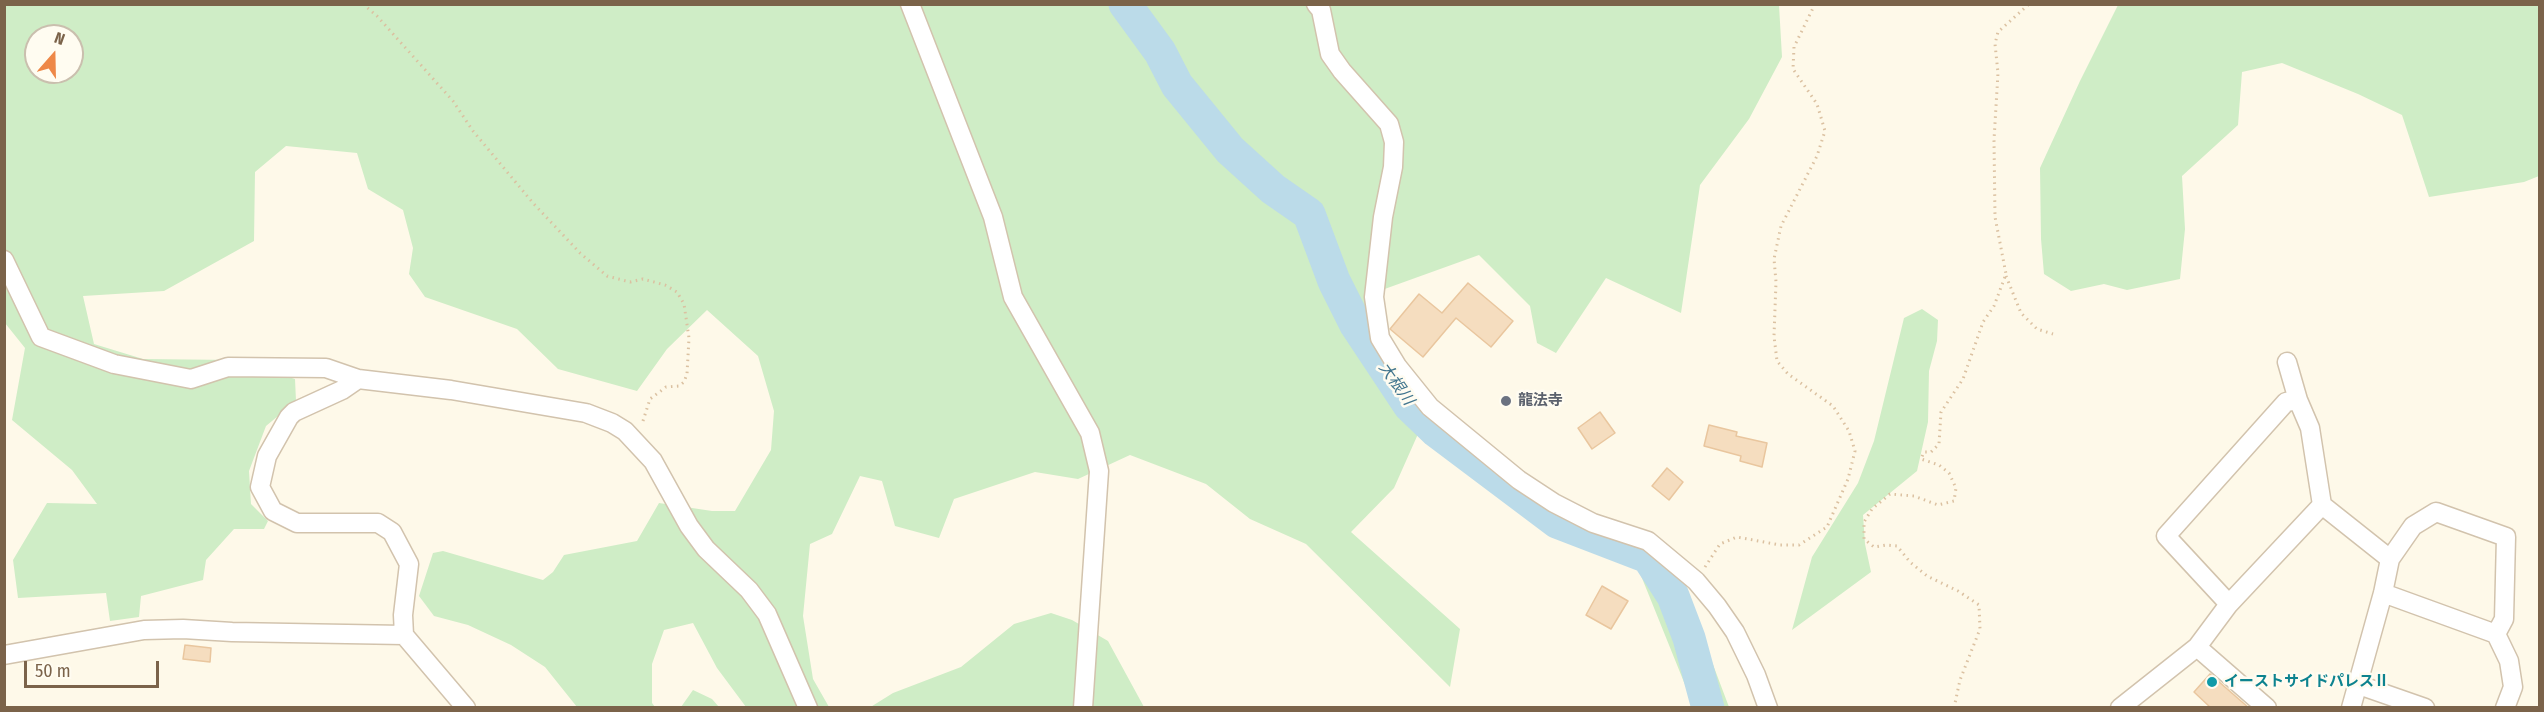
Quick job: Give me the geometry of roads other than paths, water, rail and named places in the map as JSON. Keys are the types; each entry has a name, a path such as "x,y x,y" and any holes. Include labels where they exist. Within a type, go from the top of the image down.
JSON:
{"street":[{"path":"910,4 993,217 1012,297 1089,433 1099,471 1083,708"},
{"path":"1316,4 1321,10 1330,54 1389,124 1394,142 1393,167 1383,217 1374,297 1380,338 1397,366 1430,407 1519,480 1554,503 1593,523 1648,541 1696,581 1735,632 1756,675 1768,708"},
{"path":"4,260 41,337 114,364 191,379 228,367 326,368 358,379 451,390 586,413 612,423 625,431 653,461 690,526 706,549 749,590 767,614 808,708"},
{"path":"2287,362 2298,400 2310,428 2322,505 2390,560"},
{"path":"358,379 342,390 294,411 267,456 260,487 273,511 297,523 378,523 392,532 409,564 403,615 404,635 466,708"},
{"path":"2229,604 2166,536 2286,402 2298,400"},
{"path":"2120,708 2197,647 2229,604 2322,505"},
{"path":"2351,708 2390,560 2413,526 2436,512 2506,537 2504,619 2496,634"},
{"path":"2383,593 2496,634 2509,661 2513,687 2505,708"},
{"path":"4,656 144,630 404,635"},
{"path":"2197,647 2267,708"},
{"path":"2358,685 2425,708"}],"waterway":[{"name":"大根川","path":"1125,4 1160,52 1177,85 1230,150 1273,189 1309,214 1334,281 1356,325 1409,405 1436,431 1557,522 1648,557 1673,596 1689,638 1708,708"}],"place":[{"name":"龍法寺","path":"1506,401"},
{"name":"イーストサイドパレスⅡ","path":"2212,682"}]}
